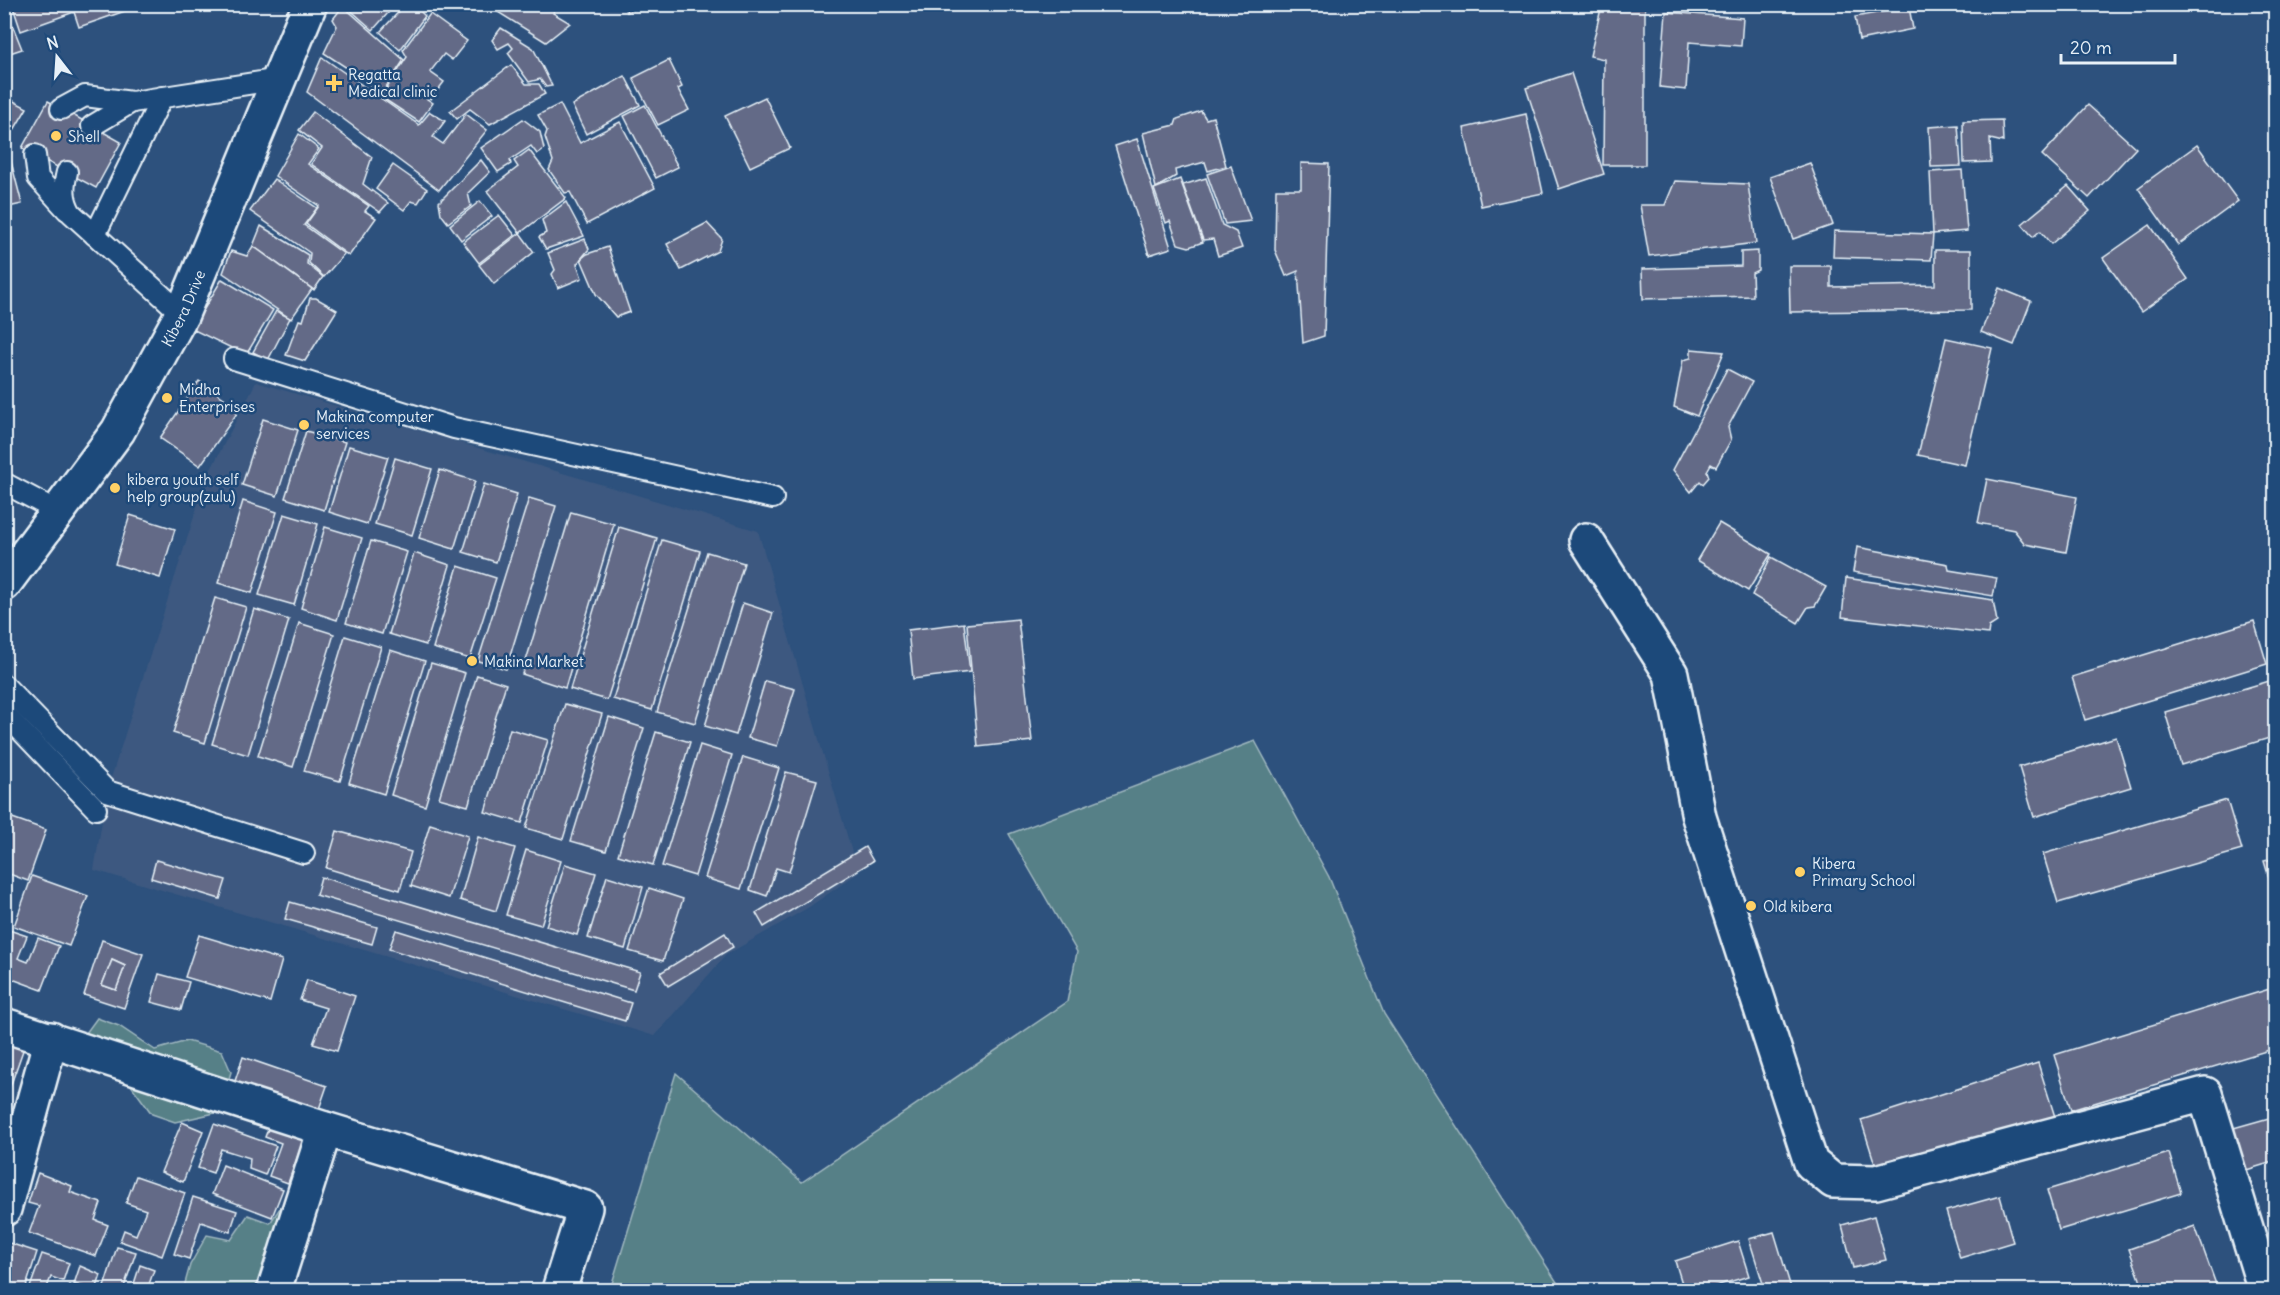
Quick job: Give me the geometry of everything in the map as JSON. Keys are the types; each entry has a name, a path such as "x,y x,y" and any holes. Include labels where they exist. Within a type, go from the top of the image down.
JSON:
{"street":[{"name":"Kibera Drive","path":"4,584 118,431 182,314 310,4"},
{"path":"1586,540 1671,674 1699,817 1811,1163 1833,1181 1876,1182 2205,1094 2265,1290"},
{"path":"4,1024 325,1129 585,1208 559,1290"},
{"path":"4,1209 51,1039"},
{"path":"274,1290 325,1129"}],"lane":[{"path":"61,109 85,96 132,102 280,79"},
{"path":"95,235 162,97"},
{"path":"92,126 132,102"},
{"path":"35,155 38,178 71,213 182,314"},
{"path":"66,172 63,189 64,202 71,213"},
{"path":"234,359 454,428 773,498"},
{"path":"4,483 57,511"},
{"path":"4,685 107,791 304,853"},
{"path":"4,713 96,809"}],"shaded area":[{"name":"Makina Market","path":"256,382 758,531 858,873 809,907 726,955 655,1036 94,870 107,791 206,479"}],"green space":[{"path":"1255,741 1329,877 1384,1014 1562,1290 610,1290 676,1073 802,1182 1067,1002 1077,952 1009,834"},
{"path":"97,1018 119,1026 155,1050 187,1041 222,1051 231,1072 219,1112 175,1122 152,1114 117,1066 82,1067 86,1033"},
{"path":"292,1190 272,1290 191,1290 184,1287 190,1265 207,1235 231,1240 248,1215 270,1223"}],"building":[{"path":"4,4 22,49 4,55"},
{"path":"12,4 145,4 79,27 74,12 21,31"},
{"path":"396,4 373,30 345,5 360,5"},
{"path":"406,4 413,4 425,16 400,50 380,32"},
{"path":"485,4 557,4 553,13 570,23 546,42"},
{"path":"624,4 647,4 627,12"},
{"path":"1602,4 1645,4 1645,165 1603,165 1604,59 1590,56"},
{"path":"343,6 404,60 380,96 371,89 370,83 324,53 337,26 333,19"},
{"path":"1909,7 1913,29 1859,40 1855,17"},
{"path":"1666,12 1743,18 1741,46 1689,42 1686,90 1660,87"},
{"path":"430,14 467,41 452,60 444,54 430,72 444,82 431,99 416,89 415,91 433,103 419,122 381,97 407,57 403,50"},
{"path":"501,28 533,48 552,86 546,87 540,79 529,82 508,53 513,48 509,43 498,49 492,40"},
{"path":"322,57 419,125 430,112 445,121 433,137 443,144 466,114 487,130 439,190 307,92"},
{"path":"669,60 682,87 678,89 689,110 658,125 633,78"},
{"path":"511,65 526,84 539,84 545,94 490,124 470,109 457,119 450,111"},
{"path":"1571,73 1604,174 1559,189 1526,88"},
{"path":"625,76 640,105 586,134 572,105"},
{"path":"4,96 27,108 4,147"},
{"path":"765,97 790,148 750,167 725,116"},
{"path":"48,101 121,142 96,188 22,148"},
{"path":"560,104 580,143 620,122 655,188 587,224 570,192 565,193 549,170 553,161 545,137 547,131 538,115"},
{"path":"645,105 678,167 656,178 624,116"},
{"path":"2088,105 2136,148 2089,198 2042,155"},
{"path":"1201,111 1206,119 1213,117 1226,166 1208,171 1205,162 1175,170 1176,176 1156,188 1143,133 1175,125 1177,119"},
{"path":"313,112 372,157 363,184 388,203 380,212 311,164 322,148 299,130"},
{"path":"1526,114 1543,193 1481,206 1464,128"},
{"path":"523,119 540,132 544,149 537,154 531,146 510,160 511,164 498,172 481,148"},
{"path":"2002,120 2003,142 1990,139 1991,162 1964,163 1963,121"},
{"path":"1958,125 1961,166 1931,167 1929,127"},
{"path":"299,134 319,149 308,164 369,206 365,211 376,218 349,256 306,224 319,206 275,176"},
{"path":"1137,139 1171,248 1149,255 1115,146"},
{"path":"2197,145 2238,201 2178,245 2138,188"},
{"path":"7,146 22,204 4,208 4,147"},
{"path":"529,150 566,198 520,233 487,191 518,167 514,161"},
{"path":"481,160 490,172 468,193 471,206 448,223 441,214 439,202"},
{"path":"1301,163 1329,164 1324,336 1303,343 1298,271 1286,276 1275,250 1276,189 1301,189"},
{"path":"1810,163 1833,225 1793,239 1770,177"},
{"path":"393,165 427,189 418,203 411,201 404,210 376,189"},
{"path":"1231,166 1251,221 1225,224 1207,174"},
{"path":"1962,170 1967,231 1933,234 1930,172"},
{"path":"1206,178 1222,225 1236,232 1242,248 1218,256 1213,239 1203,240 1183,185"},
{"path":"274,179 317,208 304,225 344,254 324,277 309,263 310,253 250,211"},
{"path":"1180,179 1203,242 1189,247 1178,244 1170,221 1166,223 1154,189"},
{"path":"1675,181 1748,184 1756,243 1649,256 1640,205 1665,205"},
{"path":"2068,186 2090,211 2051,244 2040,231 2033,237 2022,224"},
{"path":"480,201 492,216 461,240 450,225"},
{"path":"566,202 584,236 546,249 539,237 546,233 542,220"},
{"path":"499,215 515,235 479,263 463,242"},
{"path":"707,223 722,239 718,251 681,270 667,244"},
{"path":"2150,225 2188,279 2141,312 2103,258"},
{"path":"261,226 308,255 307,264 323,277 314,290 253,246"},
{"path":"1834,231 1933,234 1931,260 1833,257"},
{"path":"520,233 534,252 494,284 479,265"},
{"path":"585,239 589,249 577,264 582,278 558,288 552,274 555,270 548,253"},
{"path":"253,246 312,289 291,319 223,273 231,251 247,256"},
{"path":"608,247 630,312 616,317 596,294 581,259 587,254"},
{"path":"1935,250 1971,250 1971,310 1790,312 1789,266 1831,266 1831,287 1935,285"},
{"path":"1758,251 1758,270 1752,273 1753,296 1643,299 1642,269 1741,266 1741,252"},
{"path":"222,279 273,310 246,355 192,329"},
{"path":"1999,288 2031,301 2014,345 1981,332"},
{"path":"310,298 316,298 337,310 305,361 286,355 299,320 303,321"},
{"path":"276,311 290,318 268,360 253,352"},
{"path":"1946,338 1992,348 1965,465 1918,455"},
{"path":"1691,349 1724,352 1697,416 1674,407 1683,360 1691,358"},
{"path":"1727,369 1752,382 1728,427 1731,440 1716,467 1711,464 1707,471 1709,477 1703,484 1700,481 1691,492 1673,470"},
{"path":"199,381 240,409 200,466 160,438"},
{"path":"263,419 298,430 277,496 242,485"},
{"path":"306,431 345,442 324,510 285,498"},
{"path":"349,446 388,457 367,524 329,512"},
{"path":"395,458 432,469 412,535 375,524"},
{"path":"440,470 475,481 454,549 419,538"},
{"path":"1987,479 2077,497 2066,552 2025,544 2014,530 1978,523"},
{"path":"484,484 517,494 496,562 463,552"},
{"path":"529,498 556,506 506,669 478,661"},
{"path":"243,501 277,512 252,593 218,583"},
{"path":"571,512 614,524 565,688 522,674"},
{"path":"284,514 318,524 294,605 259,595"},
{"path":"130,515 175,529 160,578 115,564"},
{"path":"1719,523 1771,554 1748,591 1697,560"},
{"path":"325,527 362,538 337,620 301,608"},
{"path":"619,527 657,538 607,700 570,689"},
{"path":"662,540 700,551 652,710 613,699"},
{"path":"371,541 407,552 382,634 346,623"},
{"path":"1857,547 1948,564 1949,570 1997,578 1993,596 1853,572"},
{"path":"707,552 744,563 695,723 657,712"},
{"path":"414,553 450,565 426,645 389,634"},
{"path":"1771,557 1826,587 1815,606 1808,607 1798,623 1752,595"},
{"path":"458,566 496,578 470,659 433,648"},
{"path":"1846,578 1993,600 1997,622 1989,627 1988,634 1842,617"},
{"path":"215,598 246,607 205,743 173,733"},
{"path":"743,603 773,613 736,735 705,726"},
{"path":"254,609 289,620 248,755 212,744"},
{"path":"1018,619 1032,741 978,747 967,624"},
{"path":"2254,621 2267,664 2085,720 2072,677"},
{"path":"299,623 334,634 293,767 258,756"},
{"path":"964,623 970,672 913,679 908,630"},
{"path":"345,636 381,647 340,781 304,771"},
{"path":"390,650 425,661 384,794 349,783"},
{"path":"431,663 465,673 425,806 391,795"},
{"path":"477,675 506,684 468,806 439,798"},
{"path":"2276,679 2276,736 2181,765 2165,712"},
{"path":"765,681 795,689 777,746 748,738"},
{"path":"565,704 602,714 563,839 526,828"},
{"path":"609,717 644,728 606,851 571,841"},
{"path":"510,729 548,740 522,823 485,812"},
{"path":"656,732 690,742 653,865 618,855"},
{"path":"2116,737 2131,787 2034,817 2019,767"},
{"path":"700,745 732,755 695,876 662,866"},
{"path":"743,757 779,768 741,889 705,878"},
{"path":"786,772 817,780 789,872 776,868 767,896 750,890"},
{"path":"2227,800 2242,850 2058,903 2043,854"},
{"path":"4,815 46,830 28,881 4,872"},
{"path":"430,824 468,836 449,898 411,886"},
{"path":"337,831 411,852 400,890 326,868"},
{"path":"478,837 515,848 496,911 460,900"},
{"path":"865,847 873,861 764,927 756,913"},
{"path":"526,850 561,861 541,925 506,915"},
{"path":"2276,858 2276,901 2264,861"},
{"path":"156,860 226,880 220,899 151,878"},
{"path":"565,864 596,873 577,935 546,926"},
{"path":"32,876 88,896 69,946 14,926"},
{"path":"607,876 643,887 625,949 588,938"},
{"path":"321,877 640,972 634,990 316,895"},
{"path":"649,888 683,899 663,961 629,951"},
{"path":"290,902 377,927 372,944 285,919"},
{"path":"6,929 27,936 18,958 28,962 38,938 59,946 42,990 4,976"},
{"path":"396,930 631,1003 625,1021 389,949"},
{"path":"725,933 733,947 668,986 660,973"},
{"path":"199,935 282,960 270,1002 185,977"},
{"path":"102,940 143,954 124,1008 84,995","holes":["112,960 125,966 116,990 102,985"]},
{"path":"112,960 125,966 116,990 102,985"},
{"path":"159,974 189,982 181,1010 151,1002"},
{"path":"307,980 355,996 337,1051 313,1044 326,1008 300,1000"},
{"path":"2276,987 2276,1048 2071,1110 2054,1055"},
{"path":"4,1032 27,1039 4,1104"},
{"path":"243,1057 327,1086 318,1112 234,1084"},
{"path":"2038,1063 2056,1120 1879,1177 1861,1120"},
{"path":"2276,1116 2276,1161 2243,1171 2230,1129"},
{"path":"271,1121 306,1133 288,1183 269,1176 281,1143 265,1137"},
{"path":"182,1122 203,1131 183,1182 161,1172"},
{"path":"214,1124 276,1146 265,1175 249,1169 250,1158 221,1149 213,1173 198,1168"},
{"path":"2169,1153 2181,1193 2059,1230 2047,1190"},
{"path":"223,1165 283,1189 272,1217 212,1194"},
{"path":"38,1173 72,1186 70,1192 101,1203 95,1220 108,1225 96,1256 29,1233 39,1206 28,1203"},
{"path":"136,1176 185,1193 162,1256 120,1241 124,1230 136,1235 146,1210 126,1203"},
{"path":"2000,1196 2013,1242 1960,1258 1946,1211"},
{"path":"193,1197 237,1211 230,1232 201,1222 189,1259 174,1254"},
{"path":"1874,1216 1886,1260 1853,1268 1842,1225"},
{"path":"2195,1226 2218,1290 2144,1290 2129,1249"},
{"path":"1774,1232 1791,1288 1765,1290 1749,1239"},
{"path":"1738,1241 1749,1276 1702,1290 1684,1290 1675,1261"},
{"path":"9,1243 37,1252 25,1290 6,1290 10,1277 4,1276 4,1257"},
{"path":"117,1247 136,1252 123,1290 103,1290"},
{"path":"42,1254 69,1263 63,1281 51,1277 46,1290 29,1290"},
{"path":"140,1265 154,1270 147,1290 132,1290"},
{"path":"80,1266 101,1275 96,1290 74,1284"},
{"path":"69,1285 84,1289 67,1290"}],"place":[{"name":"Regatta Medical clinic","path":"334,83"},
{"name":"Shell","path":"56,136"},
{"name":"Midha Enterprises","path":"167,398"},
{"name":"Makina computer services","path":"304,425"},
{"name":"kibera youth self help group(zulu)","path":"115,488"},
{"name":"Makina Market","path":"472,661"},
{"name":"Kibera Primary School","path":"1800,872"},
{"name":"Old kibera","path":"1751,906"}]}
